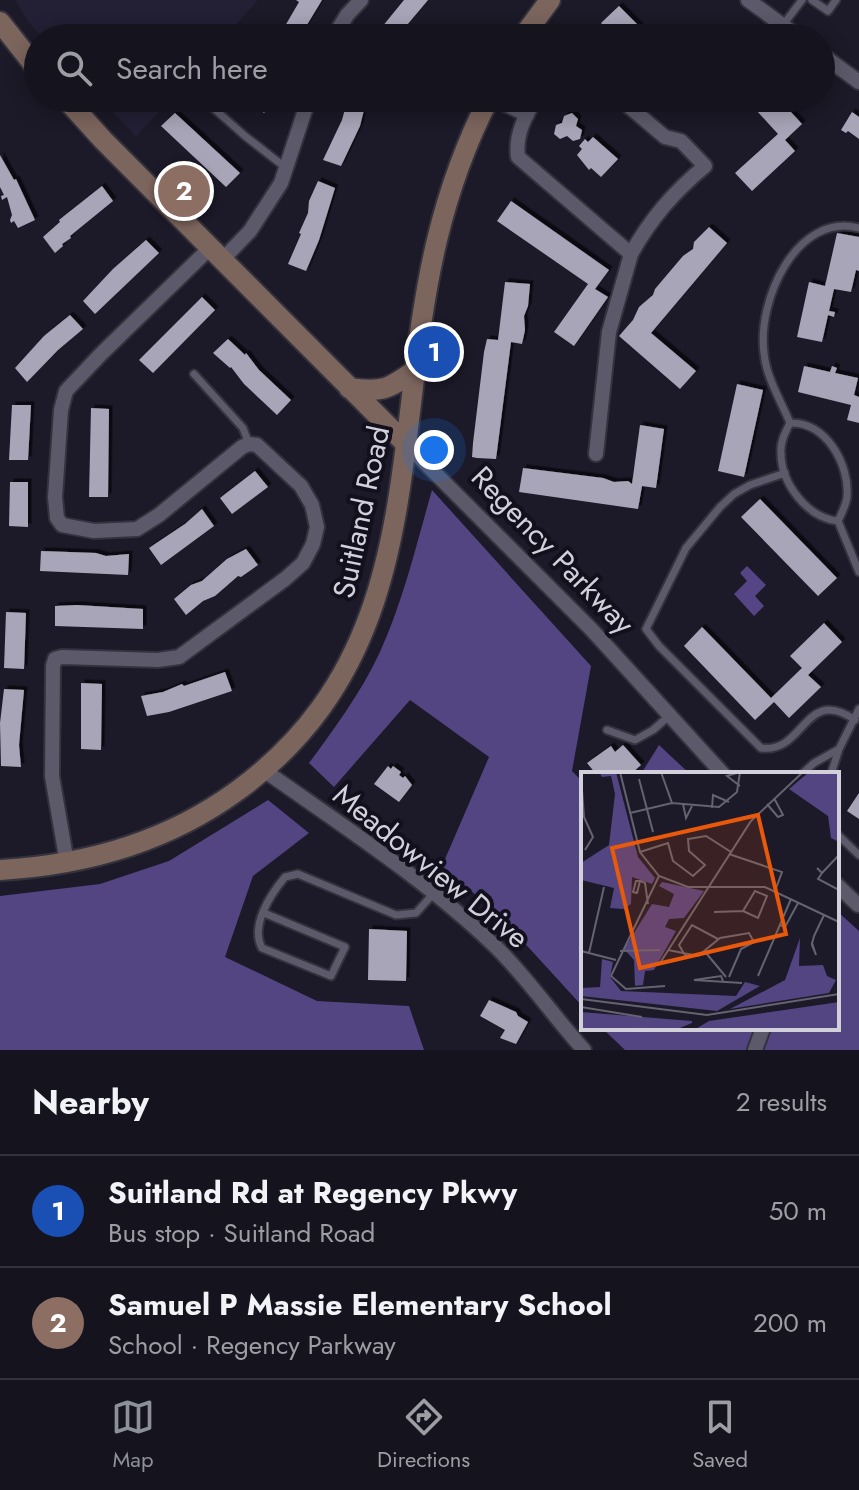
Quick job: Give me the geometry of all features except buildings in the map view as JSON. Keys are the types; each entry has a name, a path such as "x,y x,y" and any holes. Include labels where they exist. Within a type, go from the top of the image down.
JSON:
{"main road":[{"path":"531,24 546,2"},
{"path":"0,22 24,52"},
{"name":"Regency Parkway","path":"78,112 407,445"},
{"name":"Suitland Road","path":"0,870 67,863 114,853 155,839 210,811 265,771 324,702 357,651 379,592 397,519 437,241 462,155 484,112"},
{"path":"349,388 375,392 399,382 417,369"}],"street":[{"path":"342,24 361,0"},
{"path":"748,0 782,24"},
{"path":"835,64 859,82"},
{"path":"67,863 52,776 55,659 158,660 179,657 303,563 313,544 317,527 316,515 301,486 257,445 249,444 137,529 94,531 62,525 57,518 55,497 61,410 66,391 101,354 217,253 250,231 281,183 304,112"},
{"path":"521,112 527,115"},
{"path":"529,112 516,144 518,157 631,254"},
{"path":"596,454 609,332 631,254 646,226 667,200 705,166 681,141 665,137 636,112"},
{"name":"Regency Parkway","path":"407,445 592,630 721,772"},
{"name":"Meadowview Drive","path":"265,771 433,894 495,946 521,972 584,1050"},
{"path":"839,887 858,905"},
{"path":"755,1050 762,1030"}],"lane":[{"path":"784,24 802,0"},
{"path":"812,0 828,11 836,0"},
{"path":"218,112 286,168"},
{"path":"838,521 814,514 794,492 785,473 780,454 783,436 790,423 764,357 763,320 772,288 793,254 820,232 838,224 859,228"},
{"path":"194,374 243,428 249,444"},
{"path":"790,423 802,423 817,430 837,452 847,496 838,521 859,572"},
{"path":"785,473 742,490 720,507 686,548 646,629 659,646 761,748 773,750 783,746 815,713 841,710 855,720"},
{"path":"832,772 839,749 859,709"},
{"path":"607,730 635,740 669,716"},
{"path":"804,772 839,749"},
{"path":"839,836 859,855"},
{"path":"264,913 345,947 331,976 262,948 257,938 264,913 275,889 285,877 298,874 396,915 416,913 433,894"}],"shaded area":[{"path":"15,0 258,0 237,24 28,22"},
{"path":"113,112 158,112 136,137"},
{"path":"432,490 591,666 572,771 581,780 581,1005 498,914 442,866 489,757 410,700 334,787 309,763 372,669 402,594"},
{"path":"747,566 766,585 755,596 764,606 754,616 734,594 747,581 740,573"},
{"path":"659,745 688,772 642,772"},
{"path":"268,800 309,833 253,876 225,957 317,1001 409,1006 424,1050 0,1050 0,896 100,884 169,861"},
{"path":"839,913 859,931 859,1050 625,1050 604,1030 839,1030"}],"place":[{"name":"Samuel P Massie Elementary School","path":"184,191"},
{"name":"Suitland Rd at Regency Pkwy","path":"434,352"}]}
